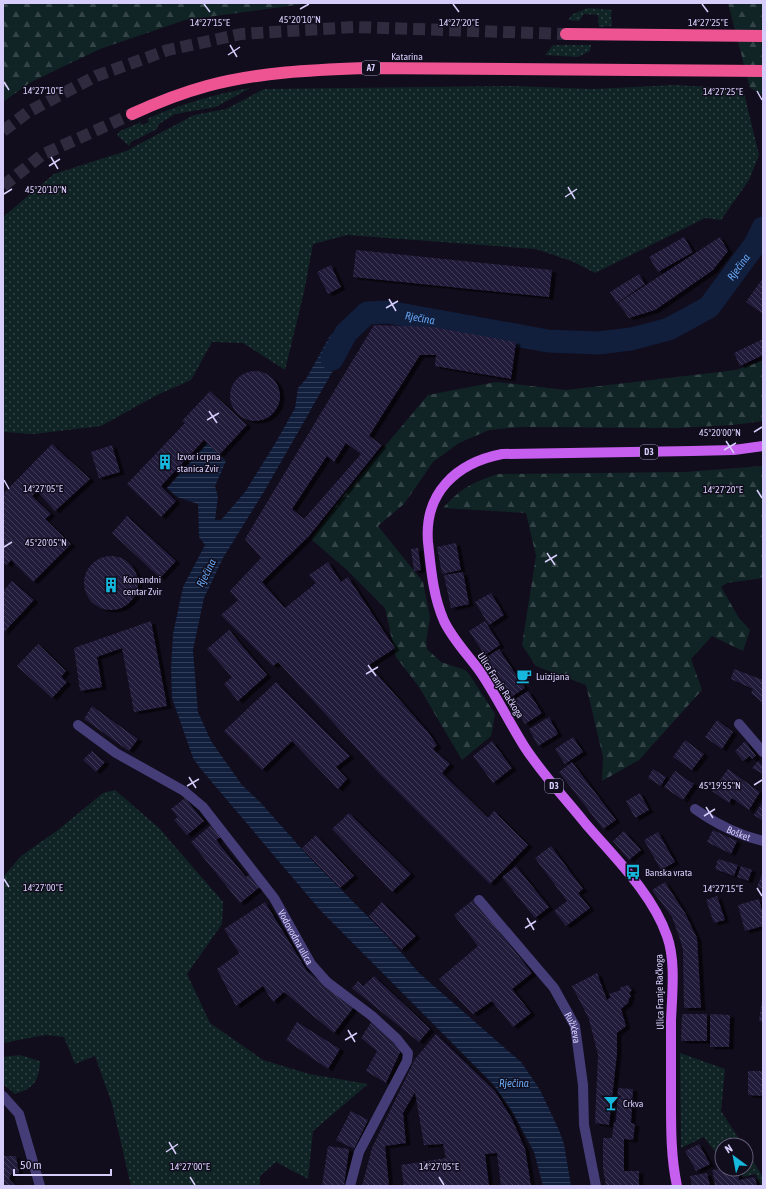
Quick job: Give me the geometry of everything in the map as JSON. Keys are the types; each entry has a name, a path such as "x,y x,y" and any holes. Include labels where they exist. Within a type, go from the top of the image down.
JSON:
{"highway":[{"path":"566,34 763,36"},
{"name":"Katarina","path":"132,114 178,95 208,86 262,75 315,70 365,68 763,71"}],"main road":[{"name":"Ulica Franje Račkoga","path":"677,1186 671,1142 672,959 668,938 661,919 639,888 554,786 525,747 484,678 445,622 437,601 432,573 428,533 429,513 439,493 454,477 479,460 502,454 734,450 763,446"}],"street":[{"path":"739,724 763,752"},
{"name":"Vodovodna ulica","path":"78,725 116,753 184,791 203,807 274,898 306,957 320,975 372,1016 404,1046 408,1053 407,1061 359,1152 350,1186"},
{"name":"Bošket","path":"695,809 716,824 742,835 763,841"},
{"name":"Ružićeva","path":"479,900 554,988 575,1026 583,1085 584,1125 596,1186"},
{"path":"3,1096 18,1114 40,1186"}],"green space":[{"path":"3,3 311,3 185,20 100,49 31,82 3,102"},
{"path":"728,3 763,3 763,95 750,88"},
{"path":"588,8 612,10 612,26 599,27 598,15 584,14 579,21 568,20 573,14"},
{"path":"553,45 591,45 590,51 578,57 545,55"},
{"path":"675,85 743,89 759,155 749,180 721,220 705,218 595,273 574,262 536,249 347,235 313,244 304,292 285,370 243,343 212,342 191,380 157,395 101,426 34,434 3,432 3,217 54,174 126,151 194,115 226,109 264,89 512,86 594,89"},
{"path":"250,88 216,107 175,114 159,124 157,129 131,142 129,146 117,135 120,131 139,123 139,121 142,125 149,122 147,119 185,104 211,96"},
{"path":"763,360 763,421 733,425 676,428 522,427 489,430 459,443 433,462 404,504 378,526 423,582 430,617 426,642 427,649 441,662 465,670 495,714 491,736 462,760 419,687 396,657 385,608 348,571 311,539 343,496 428,395 496,382 566,390 736,370"},
{"path":"763,466 763,578 727,583 721,587 739,618 750,630 743,651 712,636 691,659 702,690 639,760 602,781 603,757 586,685 536,666 522,645 536,556 526,513 443,508 468,486 498,474 685,472"},
{"path":"115,790 159,828 223,902 222,924 187,974 210,1023 263,1060 309,1074 368,1084 313,1131 308,1179 276,1162 260,1176 260,1186 131,1186 112,1104 95,1056 75,1064 64,1037 45,1035 3,1043 3,877 21,856 58,830 103,793"},
{"path":"680,1053 725,1069 721,1111 738,1137 714,1137 714,1150 704,1137 681,1148"},
{"path":"20,1055 40,1061 37,1079 34,1083 27,1089 15,1094 3,1084 3,1057"},
{"path":"754,1163 763,1177 763,1186 760,1186 756,1174 754,1174"}],"water":[{"name":"Rječina","path":"342,329 354,334 265,490 223,558 204,598 193,650 198,712 211,741 242,785 260,802 309,857 386,935 419,973 521,1062 540,1090 559,1130 564,1144 571,1186 543,1186 534,1152 512,1111 493,1084 320,910 200,768 193,758 172,698 171,669 173,634 183,587 205,545 199,537 198,504 177,497 167,488 207,443 226,461 215,486 218,497 215,520 221,520 245,492 276,442 295,408 298,388 306,379 331,334"}],"building":[{"path":"684,237 693,252 658,272 649,257"},
{"path":"720,237 728,251 713,270 655,310 629,318 618,303"},
{"path":"356,250 552,270 549,297 353,277"},
{"path":"331,265 341,287 328,294 317,272"},
{"path":"639,274 645,284 617,303 610,292"},
{"path":"763,278 763,314 746,302"},
{"path":"374,325 432,327 516,342 511,379 435,366 436,355 420,355 369,436 382,445 309,536 262,582 285,608 316,583 309,575 328,562 341,582 348,577 395,648 369,665 428,732 437,745 433,749 450,764 442,773 488,818 494,811 528,845 490,884 380,774 278,662 273,666 221,615 238,600 230,591 261,558 245,539","holes":["346,443 361,454 304,519 292,509 327,456 334,462"]},
{"path":"763,339 763,355 740,366 734,353"},
{"path":"250,371 260,371 273,378 280,391 280,401 273,414 260,421 250,421 241,417 234,410 230,401 230,391 234,382 241,375"},
{"path":"210,391 247,425 219,455 204,440 161,486 176,501 161,517 127,484 185,423 182,421"},
{"path":"52,444 90,479 55,511 37,491 32,496 51,514 45,519 71,544 33,582 11,560 7,565 3,562 3,494"},
{"path":"112,445 120,472 99,478 91,452"},
{"path":"127,516 176,561 160,578 112,533"},
{"path":"456,543 461,570 442,574 437,547"},
{"path":"418,548 421,570 414,571 411,549"},
{"name":"Komandni centar Zvir","path":"111,556 121,558 130,564 136,573 138,583 136,593 130,602 121,608 111,610 101,608 92,602 86,593 84,583 86,573 92,564 101,558"},
{"path":"463,572 469,604 451,608 444,575"},
{"path":"12,581 34,600 3,633 3,591"},
{"path":"491,593 504,615 489,625 475,602"},
{"path":"151,621 167,706 134,712 122,648 97,657 102,687 80,691 74,648"},
{"path":"485,621 500,645 485,655 469,631"},
{"path":"229,630 267,675 238,701 224,684 232,677 207,649"},
{"path":"38,644 66,671 61,677 67,682 52,698 17,666"},
{"path":"499,649 525,688 511,697 485,658"},
{"path":"734,669 763,680 763,703 751,693 753,689 731,679"},
{"path":"276,682 350,756 336,767 347,779 338,789 292,741 262,770 224,731"},
{"path":"528,691 542,713 525,724 511,702"},
{"path":"92,706 138,739 129,751 84,719"},
{"path":"549,717 558,734 538,746 529,729"},
{"path":"717,720 733,732 722,749 705,737"},
{"path":"573,737 583,752 565,764 555,749"},
{"path":"685,740 704,754 692,770 673,757"},
{"path":"492,741 512,768 493,783 473,756"},
{"path":"745,741 756,756 752,759 750,756 743,761 735,751"},
{"path":"92,751 105,762 96,772 83,760"},
{"path":"758,761 763,766 763,774 752,768"},
{"path":"572,762 616,820 603,829 559,772"},
{"path":"653,769 666,777 661,786 648,778"},
{"path":"728,769 760,792 749,810 732,798 729,803 712,791"},
{"path":"675,771 694,784 683,800 664,787"},
{"path":"640,793 649,810 635,818 626,801"},
{"path":"185,798 204,821 187,835 174,820 178,817 171,809"},
{"path":"763,802 763,821 754,815"},
{"path":"349,813 411,874 392,892 332,829"},
{"path":"211,825 221,837 216,840 246,877 250,874 260,887 240,903 191,842"},
{"path":"713,830 737,841 731,854 707,842"},
{"path":"624,831 641,850 629,860 613,841"},
{"path":"658,832 675,862 661,870 644,840"},
{"path":"316,835 354,876 340,888 302,848"},
{"path":"551,846 583,889 578,893 590,908 566,926 554,911 567,901 535,858"},
{"path":"718,859 738,865 734,876 715,869"},
{"path":"516,866 549,907 535,918 502,877"},
{"path":"741,866 752,870 748,881 737,877"},
{"path":"763,872 763,890 757,887"},
{"path":"665,882 685,913 697,938 701,1008 684,1008 683,950 672,917 652,890"},
{"path":"717,896 725,920 714,923 706,900"},
{"path":"474,899 532,973 512,989 531,1013 513,1027 492,1001 473,1014 439,979 478,946 454,915"},
{"path":"759,899 763,915 763,926 745,931 738,905"},
{"path":"265,902 307,971 354,1007 334,1033 284,992 273,1002 263,986 236,1006 217,969 239,953 224,929"},
{"path":"382,902 416,936 401,950 369,916"},
{"path":"597,973 607,1000 611,997 609,994 621,990 619,988 628,985 632,990 629,993 631,996 628,1000 629,1002 621,1009 626,1026 617,1033 617,1053 609,1125 595,1123 598,1055 589,1019 572,986"},
{"path":"374,976 430,1029 419,1042 352,988 358,981 363,986"},
{"path":"763,1000 763,1022 759,1021"},
{"path":"682,1014 707,1014 707,1041 681,1041"},
{"path":"710,1014 730,1015 729,1047 710,1047"},
{"path":"372,1021 401,1050 386,1083 366,1071 377,1051 361,1038"},
{"path":"297,1022 340,1049 328,1069 286,1040"},
{"path":"436,1034 495,1091 512,1119 525,1149 531,1186 501,1186 497,1153 485,1154 489,1186 404,1186 401,1165 446,1158 443,1144 424,1145 415,1092 403,1113 406,1143 385,1146 389,1186 362,1186 372,1148 415,1059"},
{"path":"748,1071 763,1071 763,1096 748,1095"},
{"path":"618,1088 633,1089 631,1123 635,1124 633,1140 624,1139 624,1171 639,1171 639,1186 606,1186 603,1169 603,1138 612,1138 614,1122 616,1122"},
{"path":"351,1111 368,1120 354,1149 336,1140"},
{"path":"699,1144 710,1164 696,1171 685,1151"},
{"path":"328,1146 349,1149 344,1186 322,1186"},
{"path":"3,1156 16,1156 19,1173 11,1174 9,1179 16,1186 3,1186"},
{"path":"712,1170 714,1170 714,1177 738,1177 739,1180 755,1177 757,1186 714,1186 715,1184"},
{"path":"707,1173 710,1186 692,1186 690,1176"}],"waterway":[{"name":"Rječina","path":"332,359 346,333 367,313 388,312 548,341 598,343 631,339 669,329 709,307 756,243 763,228"}],"tunnel":[{"path":"3,131 28,112 96,76 168,50 241,34 354,27 566,34"},
{"path":"3,186 42,155 132,114"}],"place":[{"name":"Izvor i crpna stanica Zvir","path":"165,462"},
{"name":"Komandni centar Zvir","path":"111,585"},
{"name":"Luizijana","path":"524,676"},
{"name":"Banska vrata","path":"633,872"},
{"name":"Crkva","path":"611,1103"}]}
